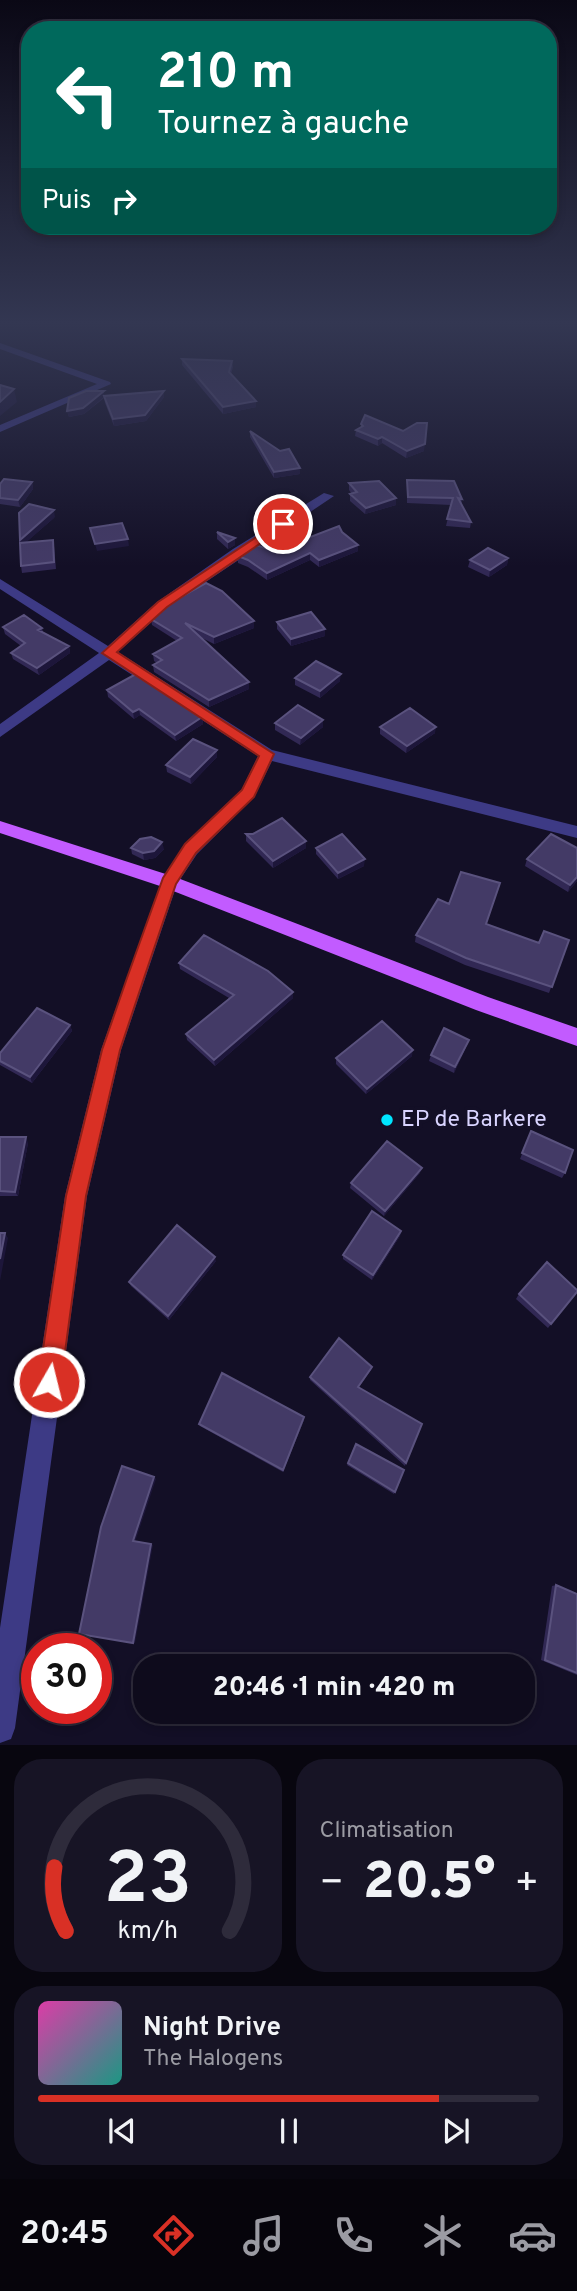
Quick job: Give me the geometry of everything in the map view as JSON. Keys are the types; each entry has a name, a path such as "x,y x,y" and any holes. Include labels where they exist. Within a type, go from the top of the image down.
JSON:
{"main road":[{"path":"0,827 169,882 483,1004 577,1037"}],"street":[{"path":"0,429 58,404"},
{"path":"0,732 109,653 162,605 238,552 328,496"},
{"path":"0,583 267,754 577,832"},
{"path":"0,1728 76,1196 111,1050 169,882 191,849 248,793 267,754"}],"building":[{"path":"68,404 87,404 83,408 67,411"},
{"path":"107,404 153,404 145,415 113,419"},
{"path":"365,415 403,431 417,423 427,423 425,444 407,451 382,437 378,439 356,430 363,426 361,424"},
{"path":"250,431 280,451 289,449 300,468 274,472"},
{"path":"4,479 32,482 18,500 0,498 0,484"},
{"path":"407,480 454,481 462,499 458,498 471,522 447,519 453,498 408,497"},
{"path":"379,481 396,498 366,508 350,494 357,492 349,483"},
{"path":"29,504 54,510 20,540 19,513"},
{"path":"122,523 128,539 95,544 90,528"},
{"path":"339,526 342,532 358,545 319,560 310,553 267,573 238,556 256,545 274,551"},
{"path":"217,532 235,538 228,542"},
{"path":"53,540 54,562 21,566 20,543"},
{"path":"488,548 508,558 490,570 470,560"},
{"path":"206,583 222,591 254,621 214,637 185,623 249,682 209,700 153,665 162,660 153,654 182,638 151,619 166,605"},
{"path":"311,612 325,629 291,639 277,622"},
{"path":"24,615 42,628 38,630 69,646 37,668 11,653 25,643 3,627"},
{"path":"316,661 341,674 320,691 295,678"},
{"path":"136,674 202,717 175,735 139,709 133,712 107,690"},
{"path":"298,705 323,720 301,738 275,723"},
{"path":"410,708 436,727 407,746 380,727"},
{"path":"193,739 217,750 190,777 166,765"},
{"path":"282,818 306,841 273,861 246,834 253,834"},
{"path":"342,834 365,859 338,873 316,848"},
{"path":"551,834 577,848 577,877 570,885 527,859"},
{"path":"151,837 162,842 154,851 143,853 131,848 140,839"},
{"path":"461,872 500,883 486,924 539,943 544,931 569,940 552,987 466,958 416,935 438,899 449,904"},
{"path":"204,935 268,971 293,992 214,1060 186,1034 234,995 179,963"},
{"path":"37,1008 70,1025 30,1077 0,1061 0,1053"},
{"path":"382,1021 413,1050 367,1089 336,1058"},
{"path":"444,1028 469,1040 455,1067 431,1055"},
{"path":"531,1131 573,1150 565,1173 522,1153"},
{"path":"0,1137 26,1137 15,1192 0,1191"},
{"path":"387,1141 422,1168 385,1211 351,1183"},
{"path":"372,1211 401,1231 373,1275 343,1255"},
{"path":"177,1225 215,1257 168,1316 129,1282"},
{"path":"0,1233 5,1233 0,1259"},
{"path":"547,1262 577,1290 551,1324 519,1294"},
{"path":"339,1338 372,1367 358,1387 422,1424 406,1463 310,1377"},
{"path":"222,1373 304,1417 283,1470 199,1424"},
{"path":"356,1444 404,1470 395,1492 348,1463"},
{"path":"122,1466 154,1477 133,1541 151,1544 133,1643 112,1640 112,1633 79,1633 101,1527"},
{"path":"556,1585 577,1594 577,1673 545,1660"}],"place":[{"name":"EP de Barkere","path":"387,1120"}],"route":[{"path":"49,1382 76,1196 111,1050 169,882 191,849 248,793 267,754 109,653 162,605 283,524"}]}
